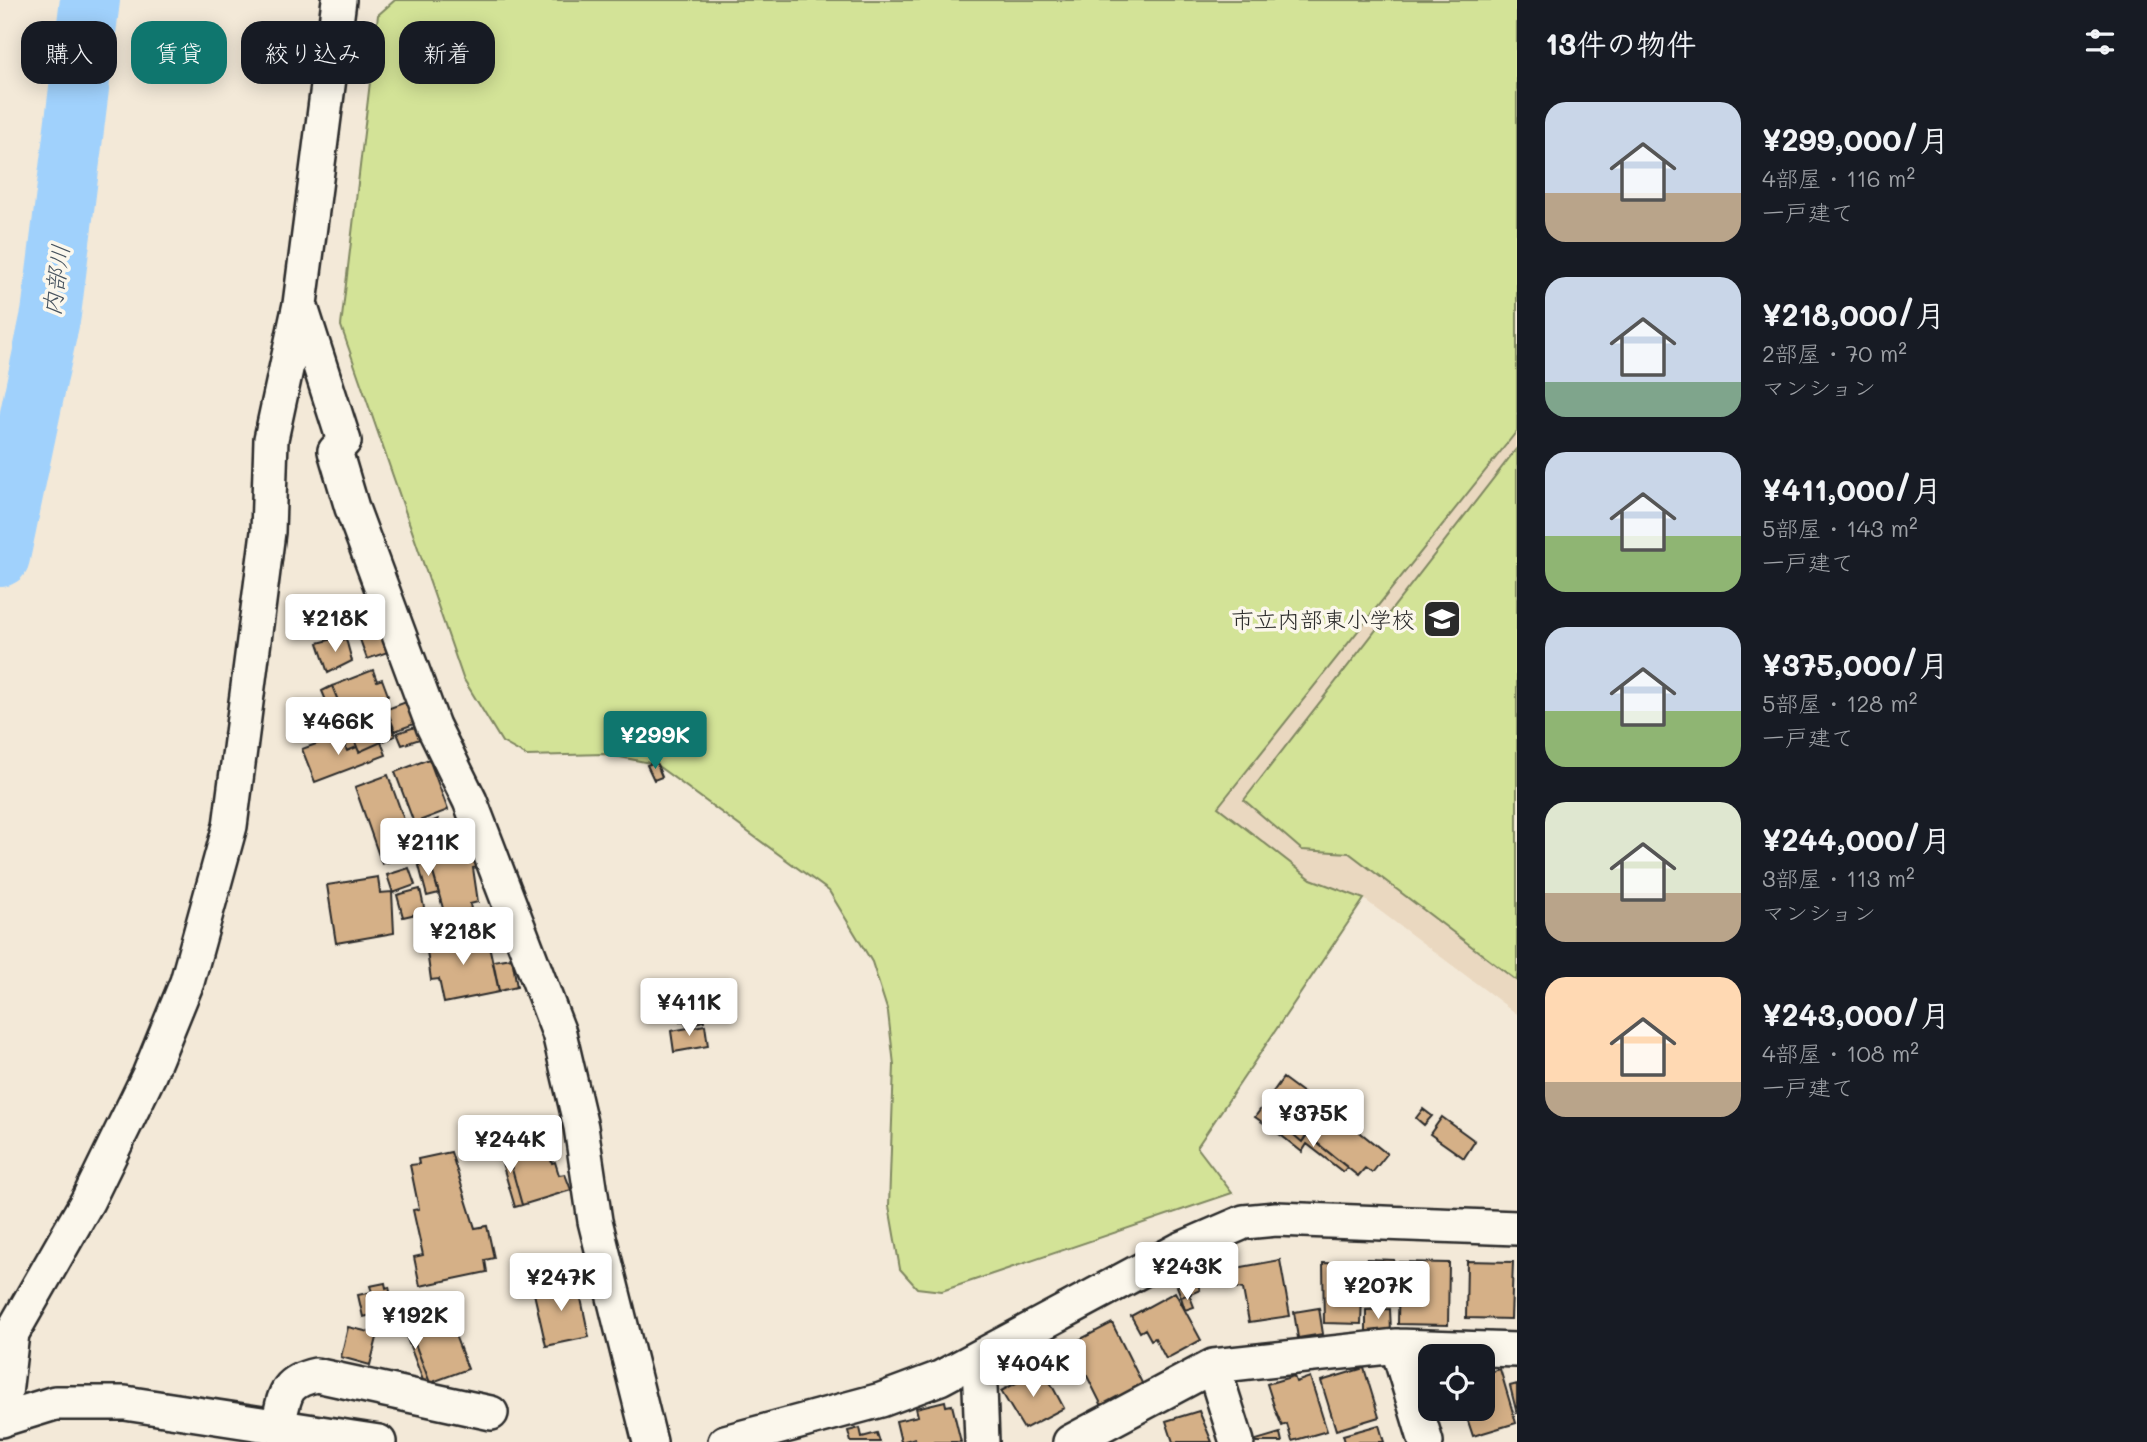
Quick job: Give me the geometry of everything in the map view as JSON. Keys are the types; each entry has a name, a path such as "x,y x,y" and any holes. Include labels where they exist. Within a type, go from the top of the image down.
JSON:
{"street":[{"path":"339,0 300,304 271,439 268,532 230,825 187,982 149,1075 88,1200 12,1333 1,1420 55,1403 125,1404 376,1442"},
{"path":"300,304 344,441 335,451 352,508 433,726 470,801 559,1033 580,1127 595,1221 650,1442"},
{"path":"725,1442 881,1400 979,1360 1179,1250 1244,1222 1276,1219 1517,1228"},
{"path":"1070,1442 1213,1366 1397,1346 1517,1350"},
{"path":"1397,1346 1426,1442"},
{"path":"979,1360 982,1442"},
{"path":"1213,1366 1237,1442"},
{"path":"278,1426 287,1390 297,1379 316,1376 491,1413"}],"shaded area":[{"name":"市立内部東小学校","path":"1517,431 1517,1014 1364,899 1311,879 1217,807"}],"green space":[{"path":"395,0 1517,0 1517,431 1218,807 1311,879 1364,899 1197,1147 1232,1193 942,1291 917,1288 900,1269 889,1206 894,1065 888,1012 872,962 829,891 655,764 605,754 527,756 502,742 463,678 341,326 370,84 385,84 385,21 377,21 378,15"},
{"name":"市立内部東小学校","path":"1517,448 1517,981 1349,853 1302,850 1244,800"}],"building":[{"path":"374,605 391,651 367,659 351,614"},
{"path":"333,639 334,642 346,639 352,661 328,673 318,643"},
{"path":"373,670 377,681 382,679 388,695 383,698 385,702 382,703 395,736 359,752 332,686"},
{"path":"332,686 357,747 347,751 322,691"},
{"path":"409,701 417,723 395,731 387,709"},
{"path":"418,726 423,738 402,745 397,733"},
{"path":"341,735 347,751 357,747 359,752 381,742 386,755 315,782 302,749"},
{"path":"429,759 448,810 414,823 395,772"},
{"path":"656,762 662,777 654,780 647,765"},
{"path":"388,775 412,842 406,844 410,854 382,864 355,787"},
{"path":"438,819 448,843 425,853 415,829"},
{"path":"471,848 477,867 473,868 478,902 470,904 471,909 453,914 452,910 444,912 429,859"},
{"path":"429,859 439,893 427,896 418,862"},
{"path":"409,868 415,885 393,893 387,875"},
{"path":"378,877 380,893 392,892 394,933 336,943 327,885"},
{"path":"420,889 425,912 403,917 397,895"},
{"path":"486,931 499,992 444,1003 439,979 431,980 426,944"},
{"path":"512,958 517,987 499,991 493,961"},
{"path":"700,1003 704,1021 686,1025 685,1021 680,1022 681,1007"},
{"path":"705,1025 708,1046 674,1052 671,1031"},
{"path":"1283,1078 1310,1098 1306,1104 1319,1113 1302,1142 1287,1129 1282,1136 1255,1117"},
{"path":"1423,1109 1432,1116 1424,1125 1416,1118"},
{"path":"1321,1110 1343,1127 1347,1122 1387,1154 1372,1173 1365,1168 1358,1176 1307,1135 1313,1127 1310,1124"},
{"path":"1442,1117 1475,1141 1464,1158 1430,1134"},
{"path":"1287,1129 1302,1142 1307,1135 1347,1167 1343,1172 1307,1144 1302,1152 1282,1136"},
{"path":"547,1131 550,1140 545,1141 552,1163 555,1162 559,1175 565,1174 571,1190 522,1205 505,1144"},
{"path":"505,1144 522,1205 515,1207 497,1146"},
{"path":"451,1152 475,1228 487,1226 494,1258 485,1260 487,1272 420,1286 414,1257 423,1255 413,1210 419,1209 410,1165 419,1164 418,1159"},
{"path":"1366,1259 1394,1260 1394,1268 1366,1267"},
{"path":"1280,1260 1290,1316 1249,1322 1243,1289 1237,1288 1236,1268"},
{"path":"1467,1261 1513,1262 1511,1319 1466,1318"},
{"path":"1399,1262 1449,1263 1448,1325 1398,1324"},
{"path":"1323,1263 1363,1264 1361,1324 1324,1323"},
{"path":"1195,1277 1200,1290 1191,1294 1187,1281"},
{"path":"577,1279 589,1337 546,1346 533,1289"},
{"path":"385,1283 386,1288 389,1287 394,1310 363,1317 358,1295 372,1292 370,1286"},
{"path":"1186,1283 1189,1294 1181,1297 1177,1286"},
{"path":"1175,1292 1201,1340 1166,1359 1155,1338 1151,1340 1145,1329 1140,1332 1131,1316"},
{"path":"1189,1294 1194,1307 1185,1310 1181,1297"},
{"path":"443,1304 468,1369 430,1383 405,1318"},
{"path":"1319,1308 1323,1334 1298,1338 1294,1312"},
{"path":"1390,1309 1391,1331 1366,1332 1366,1310"},
{"path":"405,1318 429,1380 424,1383 400,1320"},
{"path":"1112,1323 1143,1385 1102,1406 1071,1344"},
{"path":"348,1327 378,1334 370,1365 341,1357"},
{"path":"1364,1368 1379,1417 1336,1430 1321,1381"},
{"path":"1043,1369 1064,1408 1024,1429 1001,1391"},
{"path":"1500,1369 1516,1423 1473,1436 1468,1421 1495,1421 1495,1370"},
{"path":"1294,1376 1296,1382 1310,1377 1327,1431 1292,1441 1287,1424 1282,1426 1267,1384"},
{"path":"1517,1384 1517,1414 1510,1386"},
{"path":"945,1401 946,1406 952,1405 961,1442 916,1442 915,1438 901,1442 896,1421 918,1416 916,1408"},
{"path":"1199,1411 1212,1442 1173,1442 1166,1421"},
{"path":"1379,1425 1384,1442 1345,1442 1343,1435"},
{"path":"860,1428 862,1437 877,1433 880,1442 851,1442 848,1431"},
{"path":"1280,1433 1282,1442 1256,1440"}],"waterway":[{"name":"内部川","path":"0,557 51,314 90,0"}],"place":[{"name":"市立内部東小学校","path":"1442,619"}]}
